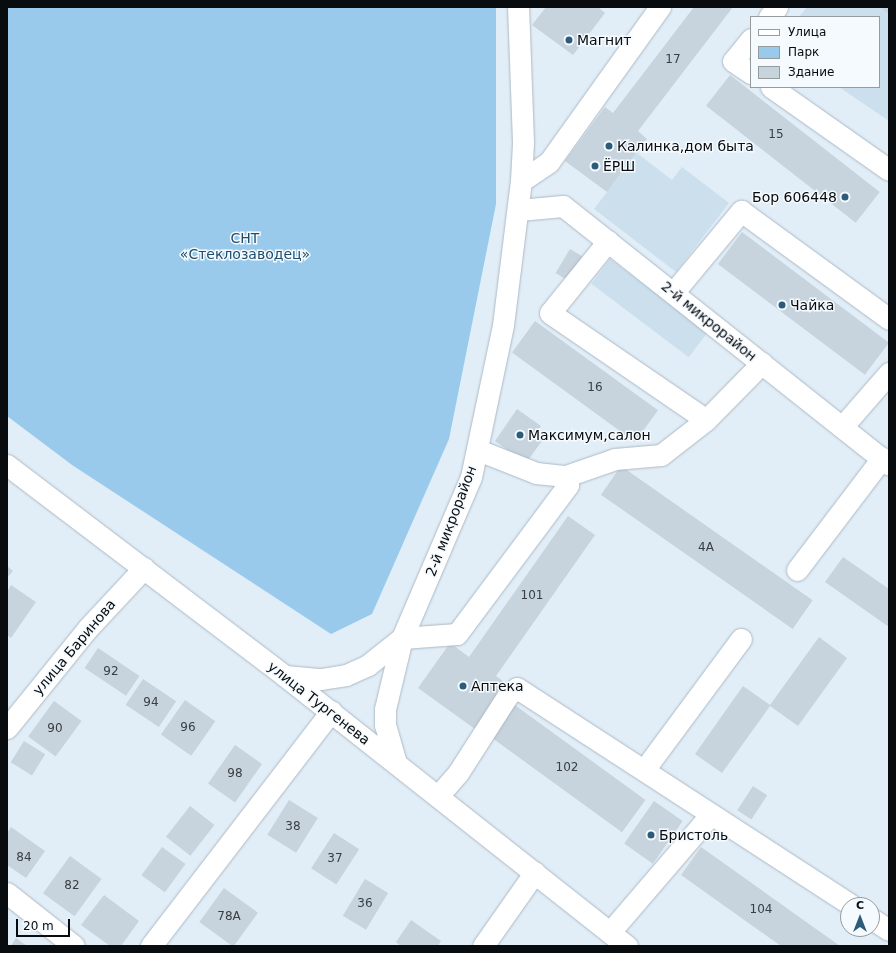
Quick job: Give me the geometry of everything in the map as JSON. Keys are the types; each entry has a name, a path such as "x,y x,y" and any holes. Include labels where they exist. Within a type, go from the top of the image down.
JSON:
{"street":[{"name":"2-й микрорайон","path":"396,763 385,725 385,709 402,638 471,477 478,450 503,325 519,210 523,142 518,7"},
{"path":"521,181 549,162 660,7"},
{"path":"770,16 777,7"},
{"path":"750,40 733,61 750,72"},
{"path":"772,88 889,170"},
{"name":"2-й микрорайон","path":"519,210 563,206 886,461"},
{"path":"673,292 740,211 889,319"},
{"path":"608,242 550,313 706,420"},
{"path":"478,450 536,473 566,476 615,458 661,455 706,420 762,363"},
{"path":"842,427 889,373"},
{"path":"797,570 886,461"},
{"name":"улица Тургенева","path":"7,465 332,712 627,946"},
{"path":"285,676 321,679 346,675 368,666 402,638 457,634 568,485 566,476"},
{"name":"улица Баринова","path":"7,728 88,628 144,568"},
{"path":"644,770 741,639"},
{"path":"438,796 458,773 508,695 517,688 840,898"},
{"path":"151,946 332,712"},
{"path":"610,932 711,814"},
{"path":"483,946 535,872"},
{"path":"7,894 74,946"},
{"path":"880,924 889,930"}],"shaded area":[{"path":"807,7 889,7 889,121 840,88 880,88 880,16 800,16"},
{"path":"637,153 672,180 682,167 729,203 676,272 594,209"},
{"path":"610,259 707,332 689,357 591,284"}],"green space":[{"name":"СНТ «Стеклозаводец»","path":"7,7 496,7 496,204 449,439 372,614 331,634 72,465 7,416"}],"building":[{"name":"Магнит","path":"546,7 598,7 605,13 573,55 532,25"},
{"path":"694,7 733,7 638,131 647,139 607,192 565,161 605,107 613,113"},
{"path":"880,7 889,7 889,14"},
{"path":"730,75 880,192 856,223 706,106"},
{"path":"742,232 889,343 865,375 718,264"},
{"path":"570,249 585,258 570,282 556,273"},
{"path":"535,321 658,410 635,442 512,353"},
{"name":"Максимум,салон","path":"517,409 541,426 537,432 544,438 526,463 495,441"},
{"path":"621,466 813,600 793,629 601,495"},
{"path":"568,516 595,535 496,676 507,684 475,729 418,688 450,643 469,657"},
{"path":"843,557 889,589 889,627 825,582"},
{"path":"7,566 13,571 7,578"},
{"path":"11,585 36,602 11,638 7,635 7,592"},
{"path":"819,637 847,658 798,726 770,706 722,773 695,754 743,686 770,705"},
{"path":"98,648 139,676 126,696 85,668"},
{"path":"143,679 176,701 159,727 126,705"},
{"path":"185,700 215,721 191,756 161,734"},
{"path":"54,701 82,721 56,757 28,737"},
{"path":"512,703 645,800 622,832 488,735"},
{"path":"24,741 45,754 32,775 11,762"},
{"path":"235,745 262,764 235,802 208,784"},
{"path":"753,786 767,795 751,820 737,810"},
{"path":"289,800 318,818 296,853 267,835"},
{"name":"Бристоль","path":"654,801 683,821 653,864 624,844"},
{"path":"190,806 214,825 190,856 166,837"},
{"path":"11,827 45,851 26,878 7,865 7,833"},
{"path":"334,833 359,849 336,885 311,868"},
{"path":"162,847 185,864 165,892 141,875"},
{"path":"701,847 840,946 781,946 681,875"},
{"path":"70,856 102,879 75,916 43,893"},
{"path":"365,879 388,893 366,930 343,916"},
{"path":"224,888 258,913 234,946 199,922"},
{"path":"104,895 139,921 121,946 110,946 81,925"},
{"path":"411,920 441,941 438,946 401,946 396,942"},
{"path":"16,938 27,946 11,946"}],"place":[{"name":"Магнит","path":"569,40"},
{"name":"Калинка,дом быта","path":"609,146"},
{"name":"ЁРШ","path":"595,166"},
{"name":"Бор 606448","path":"845,197"},
{"name":"Чайка","path":"782,305"},
{"name":"Максимум,салон","path":"520,435"},
{"name":"Аптека","path":"463,686"},
{"name":"Бристоль","path":"651,835"}]}
